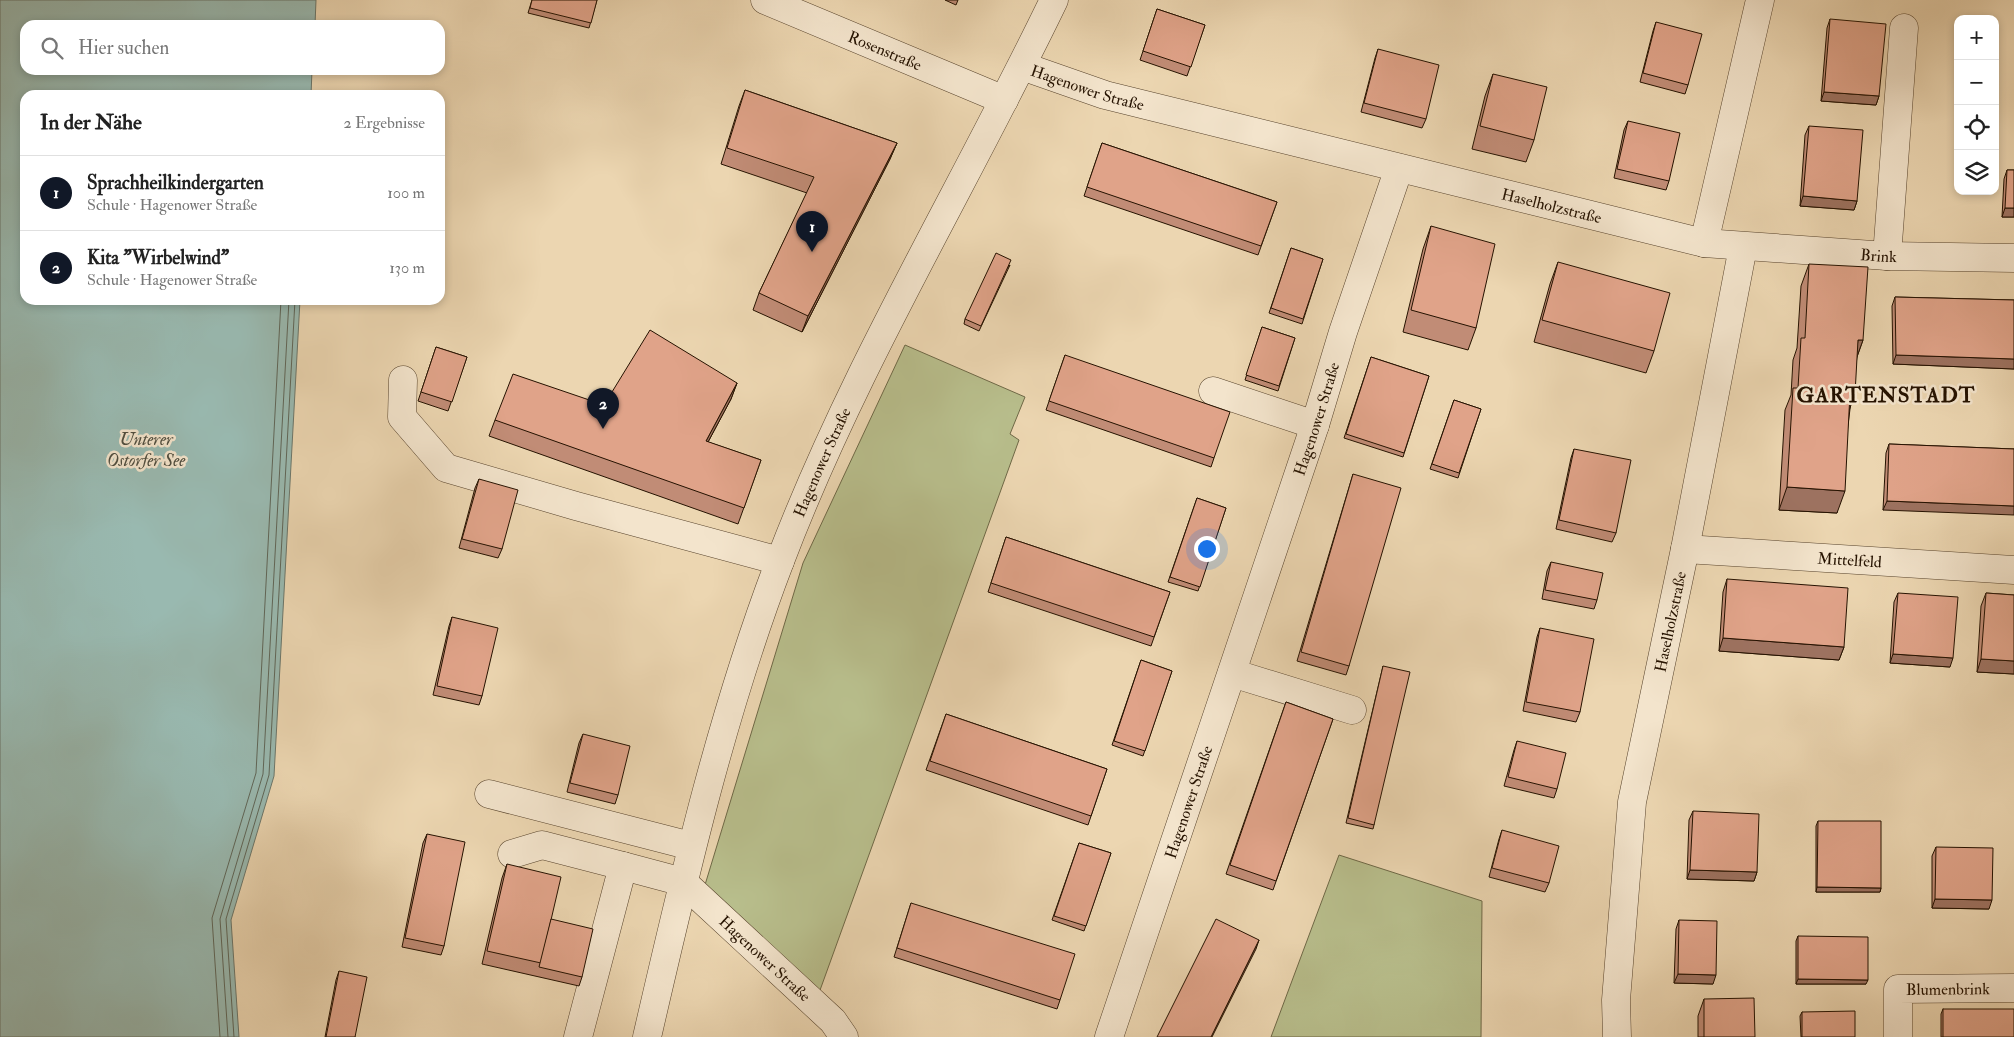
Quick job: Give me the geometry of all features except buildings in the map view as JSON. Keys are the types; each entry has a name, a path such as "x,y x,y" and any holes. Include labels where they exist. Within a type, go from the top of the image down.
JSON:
{"street":[{"name":"Rosenstraße","path":"766,0 808,8 1004,100"},
{"name":"Hagenower Straße","path":"646,1037 692,846 728,717 780,561 840,422 1054,0"},
{"path":"1704,243 1760,0"},
{"path":"1887,256 1904,28"},
{"name":"Hagenower Straße","path":"1022,66 1105,95 1399,168 1343,332 1315,425 1109,1037"},
{"name":"Haselholzstraße","path":"1399,168 1704,243 1743,246 1684,550 1632,802 1616,1000 1617,1037"},
{"name":"Brink","path":"1743,246 1887,256 2014,258"},
{"path":"403,380 402,417 446,468 576,506 780,561"},
{"path":"1212,391 1315,425"},
{"name":"Mittelfeld","path":"1684,550 2014,570"},
{"path":"1232,673 1352,710"},
{"path":"489,794 692,846"},
{"path":"512,854 542,845 683,882"},
{"path":"578,1037 623,866"},
{"name":"Hagenower Straße","path":"683,882 833,1021 844,1037"},
{"name":"Blumenbrink","path":"1898,1037 1898,989 2014,988"}],"green space":[{"path":"905,345 1025,397 1010,434 1019,440 815,1004 701,898 803,563"},
{"path":"1339,855 1482,901 1481,1037 1271,1037"}],"water":[{"name":"Unterer Ostorfer See","path":"0,0 316,0 315,20 20,20 20,75 312,75 311,90 20,90 20,305 300,305 274,776 231,920 239,1037 0,1037"}],"place":[{"name":"Sprachheilkindergarten","path":"812,252"},
{"name":"Kita \"Wirbelwind\"","path":"603,429"}],"district":[{"name":"GARTENSTADT","path":"1886,395"}]}
